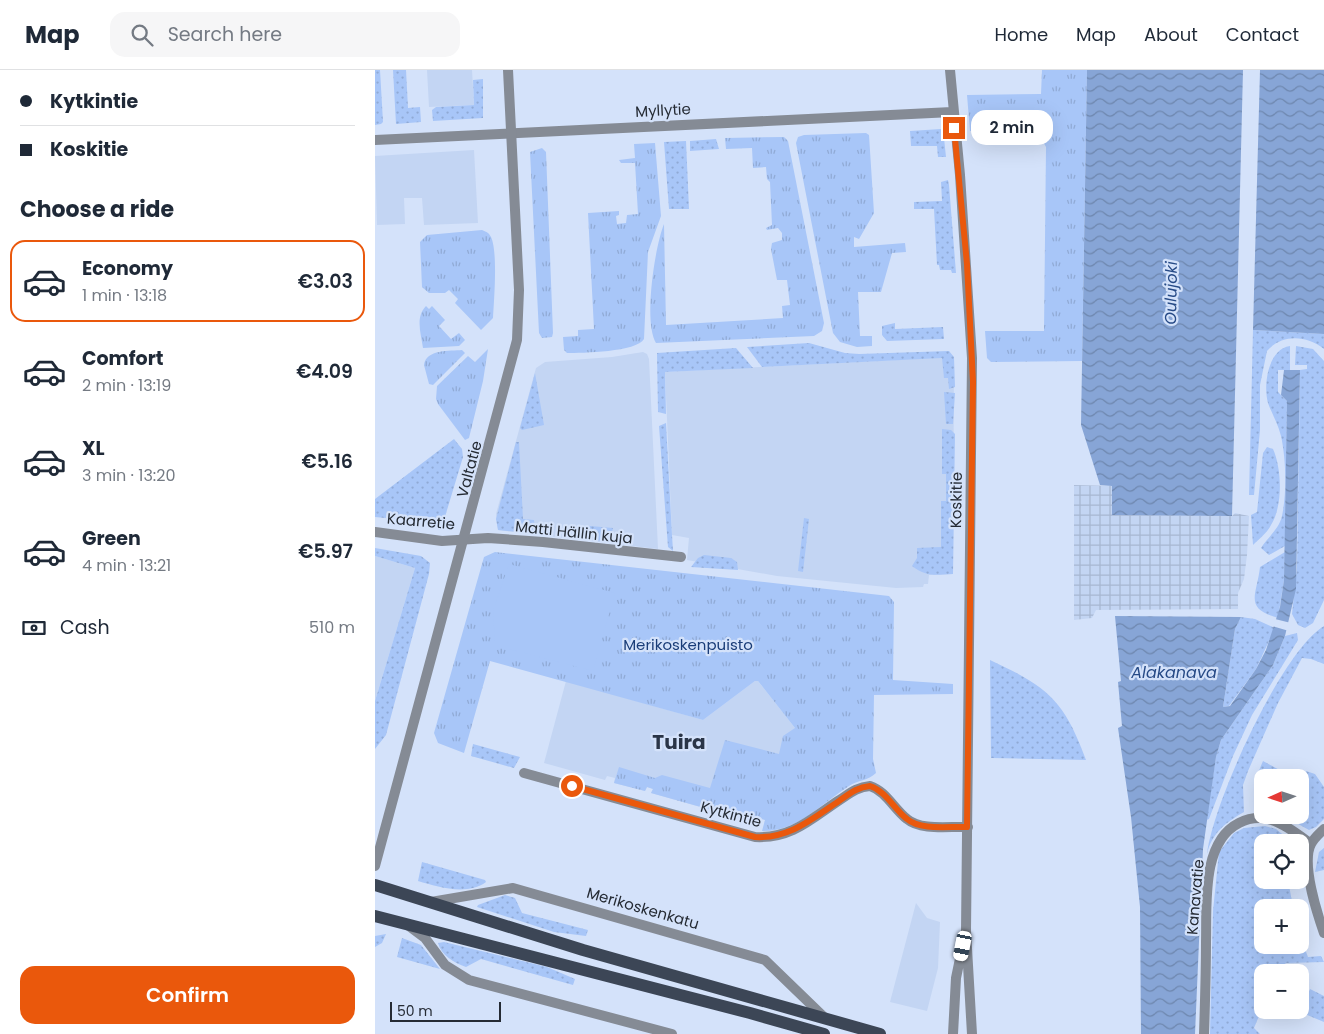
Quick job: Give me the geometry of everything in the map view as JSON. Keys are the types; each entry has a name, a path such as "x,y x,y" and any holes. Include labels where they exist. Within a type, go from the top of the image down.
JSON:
{"main road":[{"name":"Merikoskenkatu","path":"375,885 583,950 880,1034"},
{"path":"375,916 741,1010 824,1034"}],"street":[{"name":"Valtatie","path":"375,866 465,540 517,340 519,290 508,70"},
{"name":"Koskitie","path":"950,70 952,112 967,264 973,374 966,931 972,1034"},
{"name":"Myllytie","path":"375,140 952,112"},
{"name":"Kaarretie","path":"375,532 442,541 465,540"},
{"name":"Matti Hällin kuja","path":"465,540 488,538 543,542 681,557"},
{"name":"Kytkintie","path":"524,773 755,837 767,838 789,834 853,790 870,786 887,798 908,820 921,826 967,827"},
{"name":"Kanavatie","path":"1204,1034 1207,891 1214,851 1220,838 1232,827 1251,817 1267,818 1276,821 1311,844"},
{"path":"1324,829 1311,844 1308,856 1313,898 1324,933"},
{"name":"Merikoskenkatu","path":"431,902 513,888 765,960 825,1018"},
{"path":"409,926 425,938 445,965 469,980 672,1034"},
{"name":"Koskitie","path":"953,1034 956,978 966,931"}],"shaded area":[{"path":"427,70 472,70 474,105 429,107"},
{"path":"474,150 478,223 424,225 422,198 404,198 405,224 377,225 375,156"},
{"path":"643,352 647,354 649,359 658,549 498,530 496,514 536,368 545,362 612,357"},
{"path":"954,357 953,574 929,575 928,584 924,584 923,587 896,588 777,576 687,560 689,538 672,535 665,372"},
{"path":"1074,485 1112,486 1112,515 1232,516 1235,513 1249,516 1247,555 1244,579 1238,593 1238,609 1096,610 1092,618 1074,620"},
{"path":"375,556 415,568 375,701"},
{"path":"566,681 703,720 755,681 758,681 806,742 764,824 765,820 755,817 754,822 651,793 653,789 647,787 645,791 614,783 615,778 607,776 605,780 544,763"},
{"path":"916,903 927,918 940,922 938,968 927,1011 890,1002"}],"green space":[{"path":"375,70 380,70 383,122 375,125"},
{"path":"393,70 406,70 408,108 420,107 421,122 396,124"},
{"path":"1042,70 1087,70 1082,361 991,362 987,358 985,331 1044,331 1046,147 1041,138 1030,131 970,131 967,95 1041,94"},
{"path":"483,79 483,118 433,121 432,110 436,107 474,105 473,80"},
{"path":"941,129 946,157 938,157 937,146 911,146 910,131"},
{"path":"866,133 869,135 874,213 859,239 854,237 854,247 905,243 906,252 892,253 881,292 858,292 860,336 872,336 872,346 857,347 840,342 833,333 796,143 798,137 804,135"},
{"path":"784,137 788,141 824,323 822,331 814,336 656,343 652,333 650,302 657,249 664,224 666,325 783,318 782,306 790,305 787,280 777,280 771,249 772,243 782,240 782,233 778,228 767,230 766,228 772,225 770,182 767,179 766,167 753,168 752,148 726,149 725,138"},
{"path":"716,139 719,149 690,151 690,141"},
{"path":"686,141 689,209 669,209 664,142"},
{"path":"655,143 661,216 648,252 644,339 631,347 621,349 567,353 564,350 563,337 578,336 578,330 594,329 588,213 619,211 619,215 616,216 617,224 626,223 627,215 638,214 635,163 621,163 619,160 635,158 634,144"},
{"path":"542,148 546,152 553,333 552,337 542,338 539,333 530,152"},
{"path":"948,180 956,273 952,273 951,270 940,270 939,265 937,265 934,209 914,209 914,202 942,201 941,182"},
{"path":"482,230 489,234 493,244 495,276 493,318 481,330 455,303 458,299 449,290 445,293 429,293 422,287 420,242 427,235"},
{"path":"426,306 429,309 432,306 445,320 439,326 451,339 459,333 465,340 459,346 423,348 420,320"},
{"path":"895,323 895,329 943,327 944,339 887,341 882,335 882,326"},
{"path":"1253,330 1324,334 1324,349 1310,341 1294,338 1273,345 1267,351 1260,385 1260,430 1254,495 1249,495"},
{"path":"809,343 845,353 859,354 949,351 954,357 955,387 949,389 948,378 944,378 942,358 762,367 747,347"},
{"path":"1290,346 1290,370 1278,370 1278,392 1287,401 1285,546 1269,555 1261,548 1281,521 1285,497 1285,476 1281,436 1268,403 1266,387 1272,361 1283,349"},
{"path":"1296,346 1313,349 1324,361 1324,600 1313,623 1305,628 1298,625 1292,614 1297,567 1300,370 1307,369 1307,365 1295,365"},
{"path":"736,348 753,368 665,372 666,414 658,412 657,353"},
{"path":"488,349 483,381 469,438 465,440 438,404 436,399 437,386 468,356 475,362"},
{"path":"462,350 465,353 433,385 429,384 424,365 429,356 439,352"},
{"path":"535,373 544,425 522,430 520,428"},
{"path":"944,392 955,393 953,424 946,424"},
{"path":"666,423 673,551 668,547 659,426"},
{"path":"942,429 951,430 955,434 953,574 936,575 927,574 912,566 917,558 917,548 941,547 941,501 946,501 946,474 942,474"},
{"path":"454,439 462,449 463,457 444,520 437,523 375,517 375,499"},
{"path":"516,442 519,442 523,519 534,520 535,529 529,533 498,530 496,519"},
{"path":"1267,447 1273,449 1278,467 1280,487 1278,508 1271,525 1253,545 1251,515 1257,512 1263,453"},
{"path":"804,518 809,519 803,572 798,571"},
{"path":"579,525 613,528 610,542 579,538"},
{"path":"375,548 421,556 430,563 429,574 386,735 375,749 375,701 415,568 375,556"},
{"name":"Merikoskenpuisto","path":"495,552 889,596 894,602 893,680 953,684 953,694 874,695 873,759 876,773 870,778 849,786 798,822 775,830 762,831 765,820 755,817 754,822 651,793 653,789 647,787 645,791 614,783 619,767 655,778 662,775 710,788 725,740 779,754 783,736 795,728 758,681 755,681 703,720 490,661 464,753 438,743 434,733 484,557"},
{"path":"1285,552 1284,580 1278,618 1260,610 1256,605 1255,593 1260,567"},
{"path":"704,555 731,558 737,562 738,570 691,567 698,558"},
{"path":"509,564 615,593 593,671 501,647 495,641 493,611"},
{"path":"1241,617 1255,619 1275,628 1256,669 1229,706 1223,707 1235,629"},
{"path":"1324,626 1324,664 1302,658 1278,703 1248,771 1243,785 1244,812 1220,829 1212,840 1207,854 1222,801 1235,766 1252,731 1288,665 1307,641"},
{"path":"1297,633 1298,640 1252,715 1233,756 1209,819 1206,820 1216,757 1221,740 1273,665 1285,636"},
{"path":"990,660 1026,679 1051,698 1070,723 1086,760 991,758"},
{"path":"473,744 520,757 514,768 471,756"},
{"path":"1263,761 1278,769 1260,769"},
{"path":"1309,772 1315,774 1324,787 1324,819 1316,827 1309,830 1298,824 1309,824"},
{"path":"1265,826 1276,829 1282,834 1254,834 1254,889 1290,889 1292,899 1254,899 1254,954 1307,954 1308,957 1321,956 1324,962 1254,964 1254,1019 1258,1019 1254,1028 1260,1034 1210,1034 1213,911 1219,852 1234,833 1244,828"},
{"path":"1324,848 1324,870 1315,872 1319,852"},
{"path":"422,862 485,880 486,882 470,889 452,889 418,881"},
{"path":"505,895 515,898 522,913 588,930 586,936 554,932 477,907"},
{"path":"386,934 382,943 375,947 375,936"},
{"path":"402,938 421,945 440,969 397,957"},
{"path":"444,942 547,967 575,979 573,985 481,959 466,967 445,955 438,943"},
{"path":"1310,989 1324,996 1324,1022 1309,1016"}],"water":[{"name":"Oulujoki","path":"1087,70 1243,70 1232,516 1112,515 1112,486 1100,485 1081,425"},
{"path":"1260,70 1324,70 1324,334 1253,330"},
{"name":"Alakanava","path":"1284,370 1300,370 1296,589 1285,636 1273,665 1221,740 1216,757 1203,849 1195,1034 1141,1034 1140,907 1131,817 1118,728 1122,726 1118,682 1121,681 1115,616 1241,617 1235,629 1223,707 1230,706 1256,669 1266,650 1280,607 1284,580 1287,401 1281,395"}],"pier":[{"path":"1275,619 1291,623 1289,631 1272,626"}],"district":[{"name":"Tuira","path":"679,742"}],"route":[{"path":"572,786 755,837 767,838 789,834 853,790 870,786 887,798 908,820 921,826 967,827 973,382 967,264 960,175 954,128"}]}
